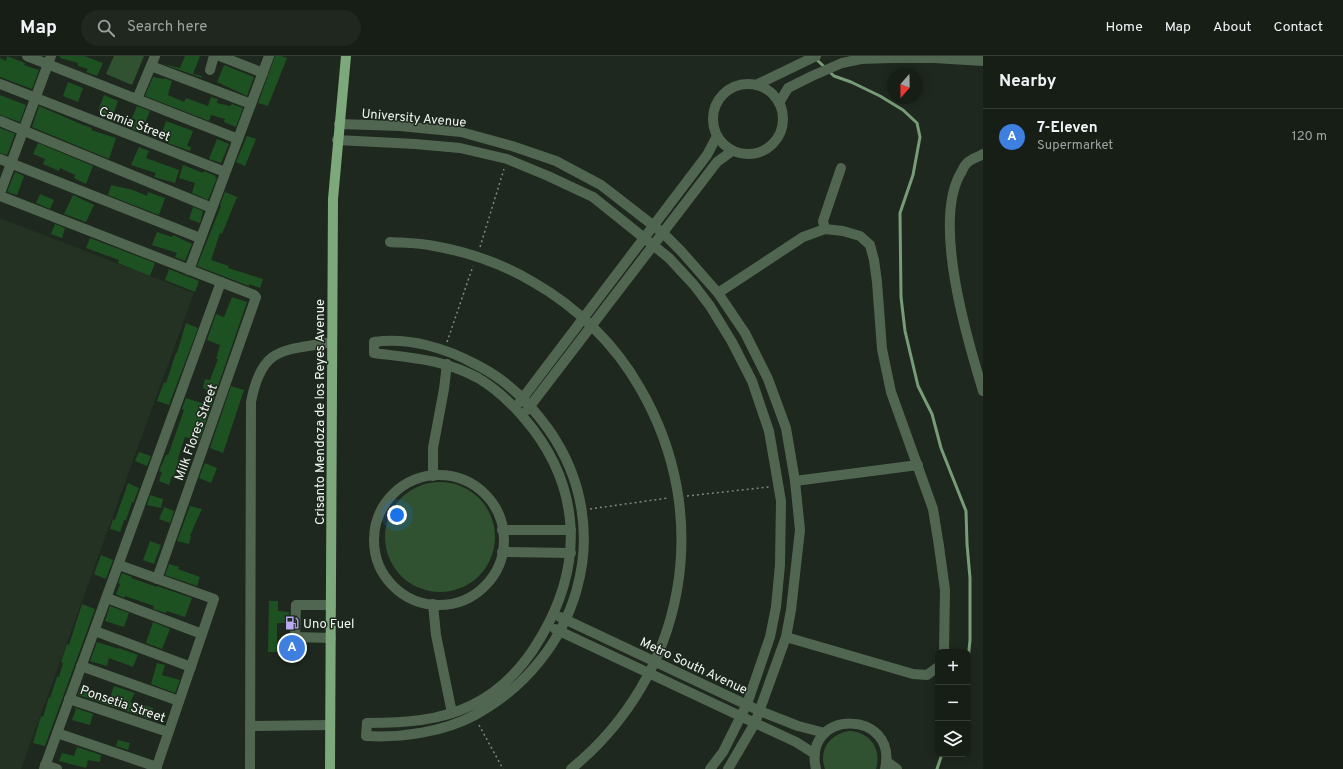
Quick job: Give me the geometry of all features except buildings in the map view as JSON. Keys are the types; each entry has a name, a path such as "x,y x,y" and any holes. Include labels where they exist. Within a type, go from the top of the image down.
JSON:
{"main road":[{"name":"Crisanto Mendoza de los Reyes Avenue","path":"330,769 332,199 346,56"}],"street":[{"path":"27,56 49,60 137,99 238,139"},
{"path":"137,99 155,56"},
{"path":"210,70 214,56"},
{"path":"220,56 263,73"},
{"path":"189,270 269,56"},
{"path":"756,85 816,56"},
{"path":"779,103 788,88 842,63 862,59 891,58 983,61"},
{"path":"49,60 0,194 221,282 95,632 44,767 57,769"},
{"path":"151,66 251,104"},
{"name":"Camia Street","path":"0,84 225,172"},
{"path":"740,85 756,85 772,93 779,103 783,115 783,128 780,136 772,146 761,152 753,154 740,154 732,151 722,143 717,136 713,124 713,115 717,103 728,91 740,85"},
{"path":"0,121 212,208"},
{"name":"University Avenue","path":"339,124 400,126 461,132 512,146 556,161 601,185 663,234 681,251 718,293 745,333 768,379 786,428 795,481 800,530 791,610 786,636 755,723 728,769"},
{"path":"515,408 707,155 717,136"},
{"name":"University Avenue","path":"337,140 460,148 507,159 548,176 593,198 669,258 694,285 710,306 729,336 752,381 769,431 781,501 780,565 776,606 770,637 747,704 723,752 710,769"},
{"path":"523,416 717,162 732,151"},
{"path":"983,154 966,163 956,180 950,203 950,237 954,270 962,312 983,391"},
{"path":"0,159 200,238"},
{"path":"825,229 823,221 841,168"},
{"path":"718,293 803,237 825,229 843,231 860,236 870,245 875,267 882,349 891,392 933,509 940,546 945,590 944,649"},
{"path":"390,242 434,246 477,256 506,268 533,282 559,299 592,326 614,350 633,376 650,404 663,434 671,459 679,497 682,530 681,564 676,597 668,630 650,673 634,700 616,725 595,748 571,769"},
{"name":"Milk Flores Street","path":"157,579 256,300 254,295 221,282"},
{"path":"250,769 251,402 253,391 265,364 277,353 332,342"},
{"path":"374,342 404,342 427,345 444,350 464,358 505,382 522,398 531,406 556,440 568,461 575,479 583,510 584,554 574,600 566,620 554,642 521,682 474,716 430,731 383,737 366,736 367,723 404,723 452,713 472,705 495,691 531,654 548,625 561,595 571,553 571,530 563,484 545,445 523,416 500,394 478,379 447,364 424,359 374,353 374,342"},
{"path":"432,476 433,448 447,364"},
{"path":"795,481 918,465"},
{"path":"432,476 457,478 478,489 494,508 502,530 502,552 494,572 480,589 468,597 454,602 432,604 410,597 391,583 378,563 374,540 378,516 391,496 410,482 432,476"},
{"path":"502,530 571,530"},
{"path":"502,552 571,553"},
{"path":"57,733 156,768 214,599 119,565"},
{"path":"107,598 202,634"},
{"path":"331,605 296,604 295,637 331,638"},
{"path":"432,604 436,635 452,713"},
{"name":"Metro South Avenue","path":"554,614 760,710 798,726 826,733"},
{"name":"Metro South Avenue","path":"548,625 796,742 815,754"},
{"path":"95,632 191,667"},
{"path":"786,636 913,674 927,675 935,669"},
{"path":"81,666 179,701"},
{"name":"Ponsetia Street","path":"69,699 168,732"},
{"path":"816,769 815,754 817,746 826,733 833,727 847,723 856,723 866,726 877,734 886,752 885,765 897,769"},
{"path":"250,726 330,725"}],"path":[{"path":"474,716 503,769"}],"shaded area":[{"path":"0,218 194,293 21,769 0,769"}],"green space":[{"path":"114,56 144,56 132,85 106,74"},
{"path":"440,482 461,486 471,491 479,498 486,506 491,516 495,537 491,558 486,568 479,576 471,583 461,588 440,592 419,588 409,583 401,576 394,568 389,558 385,537 389,516 394,506 401,498 409,491 419,486"},
{"path":"849,731 863,735 873,743 876,748 877,755 876,769 825,769 823,755 827,744 836,736"}],"waterway":[{"path":"816,59 834,76 851,82 880,96 903,110 917,123 920,137 913,175 900,213 901,297 905,331 918,386 932,414 941,448 966,511 970,578 969,649"},
{"path":"937,769 941,757"}],"place":[{"name":"Uno Fuel","path":"292,623"},
{"name":"7-Eleven","path":"292,648"}]}
